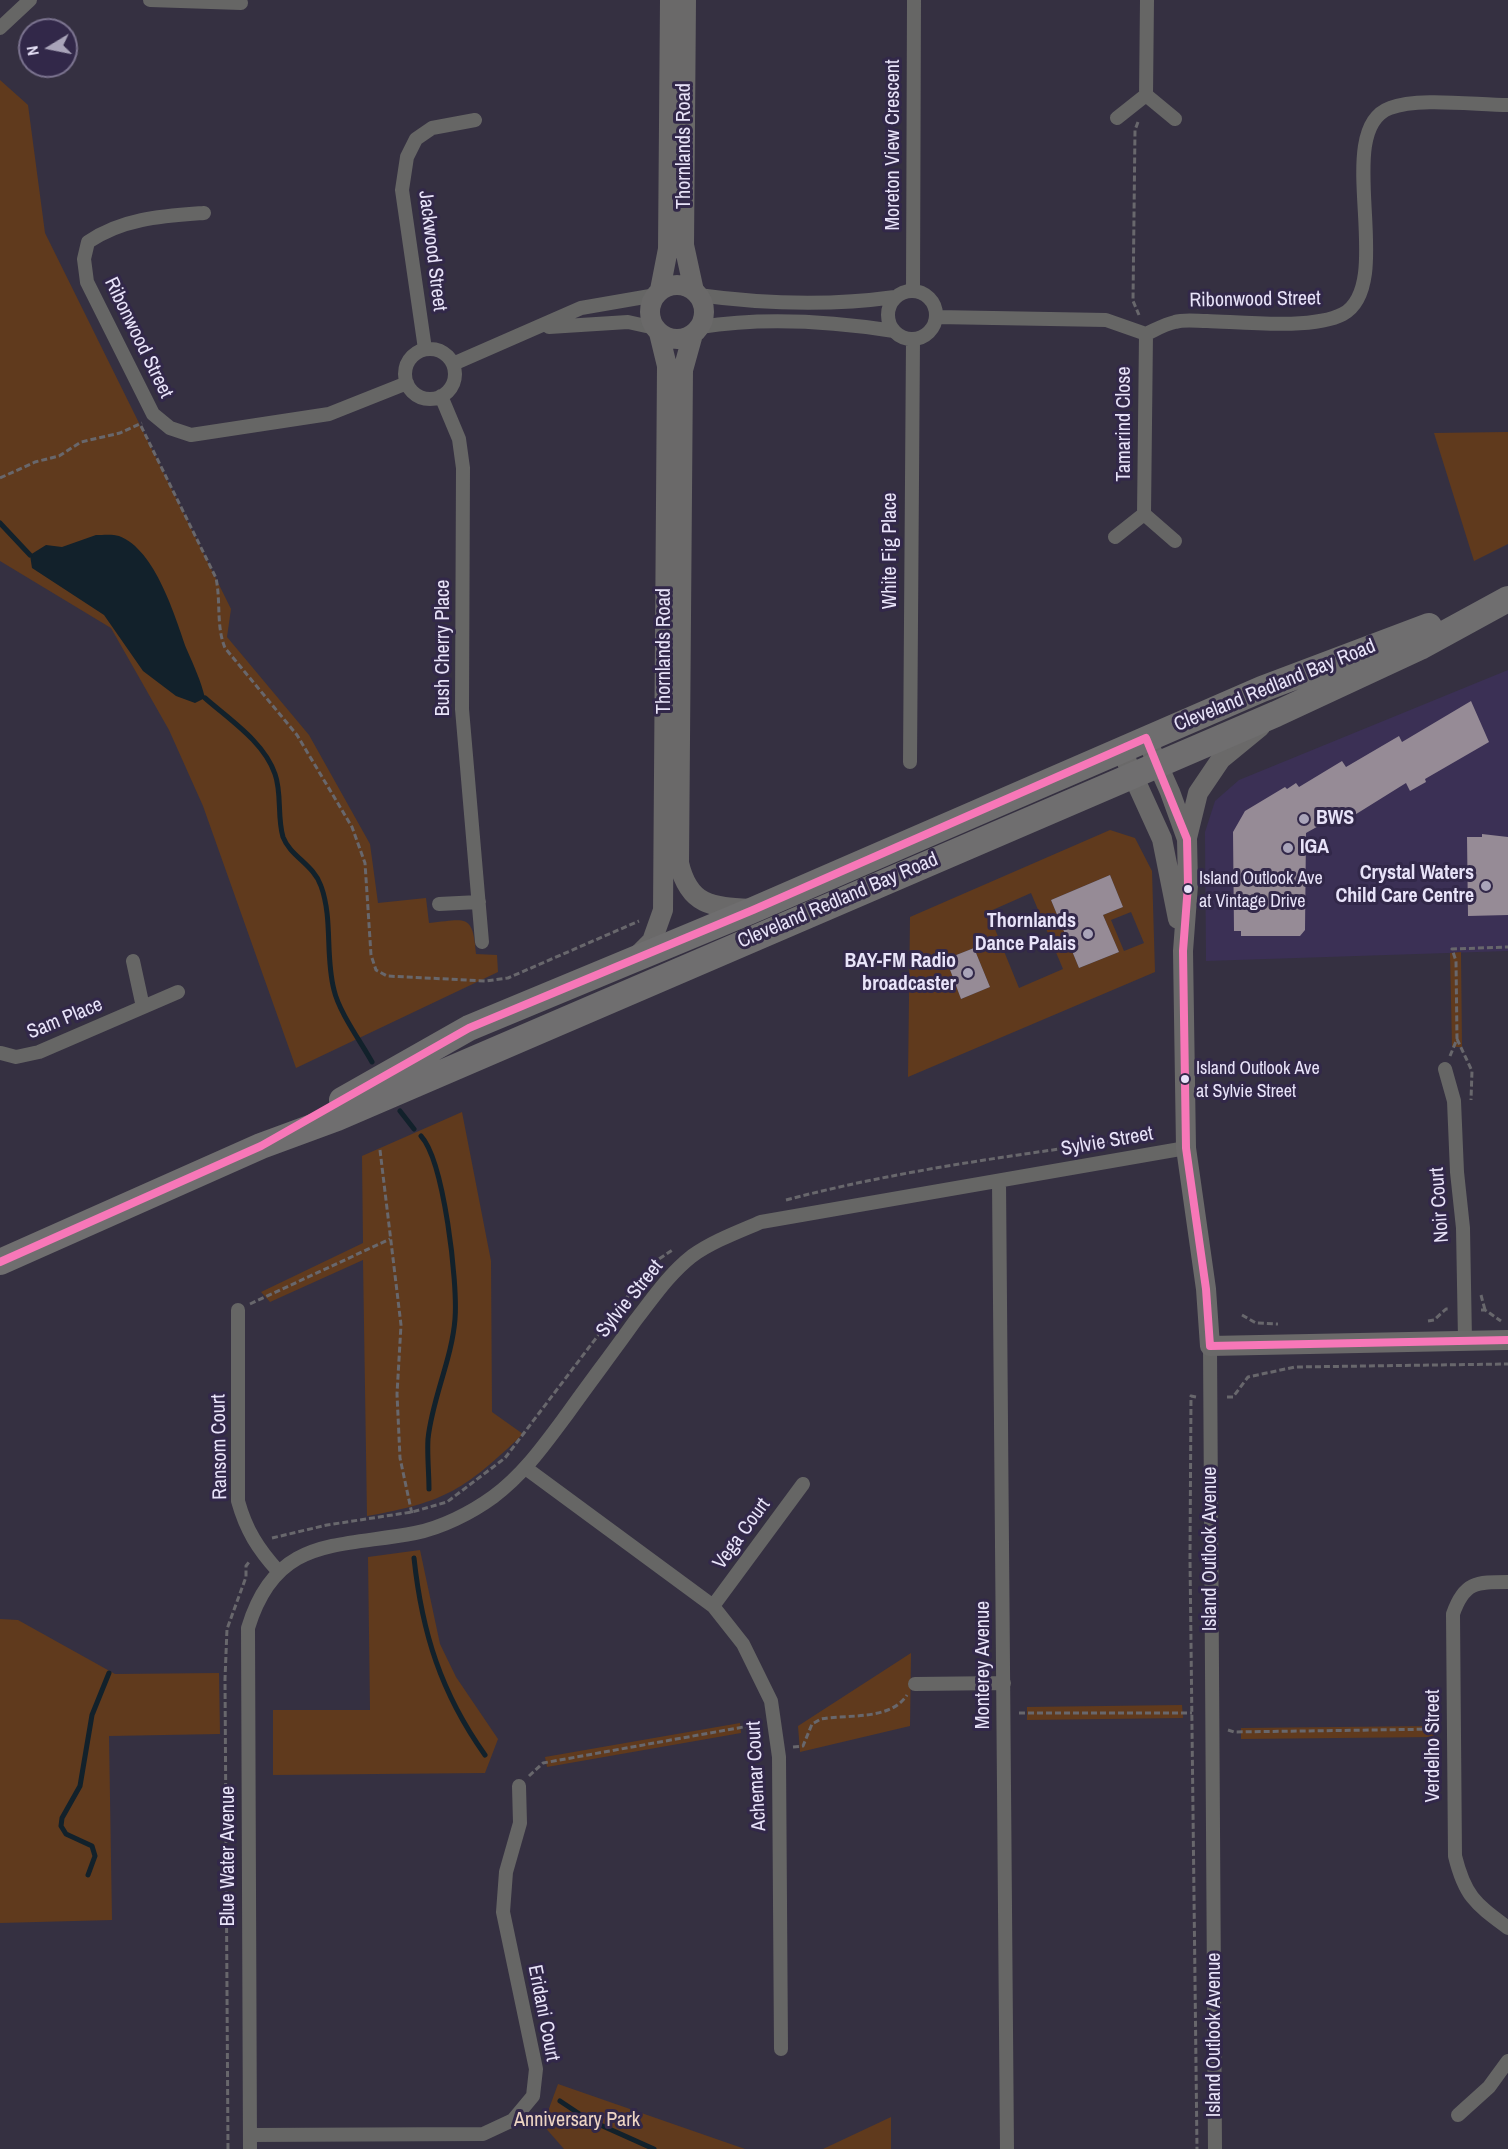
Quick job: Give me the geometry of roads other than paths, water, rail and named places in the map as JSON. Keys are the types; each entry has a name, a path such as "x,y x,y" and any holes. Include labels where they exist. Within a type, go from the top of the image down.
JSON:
{"highway":[{"name":"Cleveland Redland Bay Road","path":"0,1263 261,1146 337,1118 1276,714 1420,647 1508,598"},
{"name":"Cleveland Redland Bay Road","path":"261,1146 469,1028 753,909 1262,689 1508,598"},
{"path":"469,1028 474,1043 484,1044 550,1014 613,998"}],"street":[{"path":"0,28 30,0"},
{"path":"150,0 241,3"},
{"name":"Thornlands Road","path":"633,960 652,941 663,910 667,366 657,330 650,317 650,305 658,292 668,249 670,0"},
{"name":"Thornlands Road","path":"686,0 684,245 696,293 704,311 683,370 679,864 684,884 697,898 714,907 753,909"},
{"name":"Moreton View Crescent","path":"913,290 914,0"},
{"path":"1146,95 1147,0"},
{"path":"1117,118 1146,95"},
{"path":"1146,95 1175,119"},
{"name":"Ribonwood Street","path":"1146,334 1176,321 1317,322 1344,313 1359,297 1365,271 1364,141 1374,120 1387,108 1407,103 1508,105"},
{"name":"Jackwood Street","path":"425,349 402,190 407,157 416,139 432,128 475,120"},
{"name":"Ribonwood Street","path":"204,213 151,217 107,229 88,242 84,259 87,282 153,414 170,428 191,435 329,414 407,383"},
{"path":"453,364 581,308 658,292 671,285 683,285 696,293 737,301 850,303 896,297 913,290 931,298 937,317 929,333 913,340 902,338 894,331 888,320 889,307 896,297"},
{"path":"937,317 1106,320 1146,334"},
{"path":"537,328 628,322 657,330 670,338 682,339 696,330 734,321 837,323 894,331"},
{"name":"Tamarind Close","path":"1144,514 1146,334"},
{"name":"White Fig Place","path":"910,762 913,340"},
{"path":"425,349 442,352 453,364 454,379 447,392 441,396 425,398 411,390 407,383 406,366 411,358 425,349"},
{"name":"Bush Cherry Place","path":"441,396 459,439 464,468 462,709 482,942"},
{"path":"1114,537 1144,514 1175,540"},
{"path":"1187,839 1198,793 1221,759 1276,714"},
{"name":"Island Outlook Avenue","path":"1146,738 1187,839 1188,885 1183,951 1186,1148 1206,1289 1210,1347 1215,2149"},
{"name":"Island Outlook Avenue","path":"1121,749 1162,839 1183,951"},
{"path":"439,904 479,902"},
{"path":"133,962 143,1007"},
{"name":"Sam Place","path":"0,1053 16,1057 39,1052 178,992"},
{"name":"Noir Court","path":"1445,1069 1454,1101 1465,1340"},
{"name":"Sylvie Street","path":"278,1571 295,1559 318,1548 418,1533 458,1518 492,1498 527,1469 664,1283 700,1251 723,1237 761,1222 1186,1148"},
{"name":"Monterey Avenue","path":"999,1181 1007,2149"},
{"name":"Ransom Court","path":"238,1310 238,1501 245,1526 259,1550 278,1571"},
{"path":"1210,1347 1508,1340"},
{"name":"Achemar Court","path":"527,1469 713,1606 743,1644 771,1701 778,1737 781,2049"},
{"name":"Vega Court","path":"713,1606 803,1484"},
{"name":"Blue Water Avenue","path":"250,2149 248,1628 256,1599 278,1571"},
{"name":"Verdelho Street","path":"1508,1582 1478,1582 1460,1594 1453,1614 1455,1856 1461,1883 1478,1906 1508,1928"},
{"path":"915,1684 1004,1683"},
{"name":"Eridani Court","path":"250,2134 483,2134 513,2120 533,2096 536,2069 503,1912 506,1872 520,1823 519,1786"},
{"path":"1458,2115 1489,2087 1508,2061"}],"water":[{"path":"96,535 117,535 144,555 170,603 205,698 195,703 176,696 143,671 104,615 32,568 30,555 46,545 62,547"}],"waterway":[{"path":"0,523 30,555"},
{"path":"205,698 245,732 270,762 277,781 283,837 286,844 318,879 325,899 331,977 337,999 372,1062"},
{"path":"400,1111 414,1129"},
{"path":"421,1136 429,1150 443,1195 452,1252 455,1302 453,1334 430,1424 429,1489"},
{"path":"414,1558 422,1612 436,1661 456,1709 485,1755"},
{"path":"88,1875 95,1856 92,1846 66,1834 61,1826 62,1818 80,1786 92,1715 109,1673"},
{"path":"560,2101 587,2119 654,2149"}],"place":[{"name":"BWS","path":"1304,819"},
{"name":"IGA","path":"1288,848"},
{"name":"Crystal Waters Child Care Centre","path":"1486,886"},
{"name":"Island Outlook Ave at Vintage Drive","path":"1188,889"},
{"name":"Thornlands Dance Palais","path":"1088,934"},
{"name":"BAY-FM Radio broadcaster","path":"968,973"},
{"name":"Island Outlook Ave at Sylvie Street","path":"1185,1079"}],"park label":[{"name":"Anniversary Park","path":"577,2121"}]}
